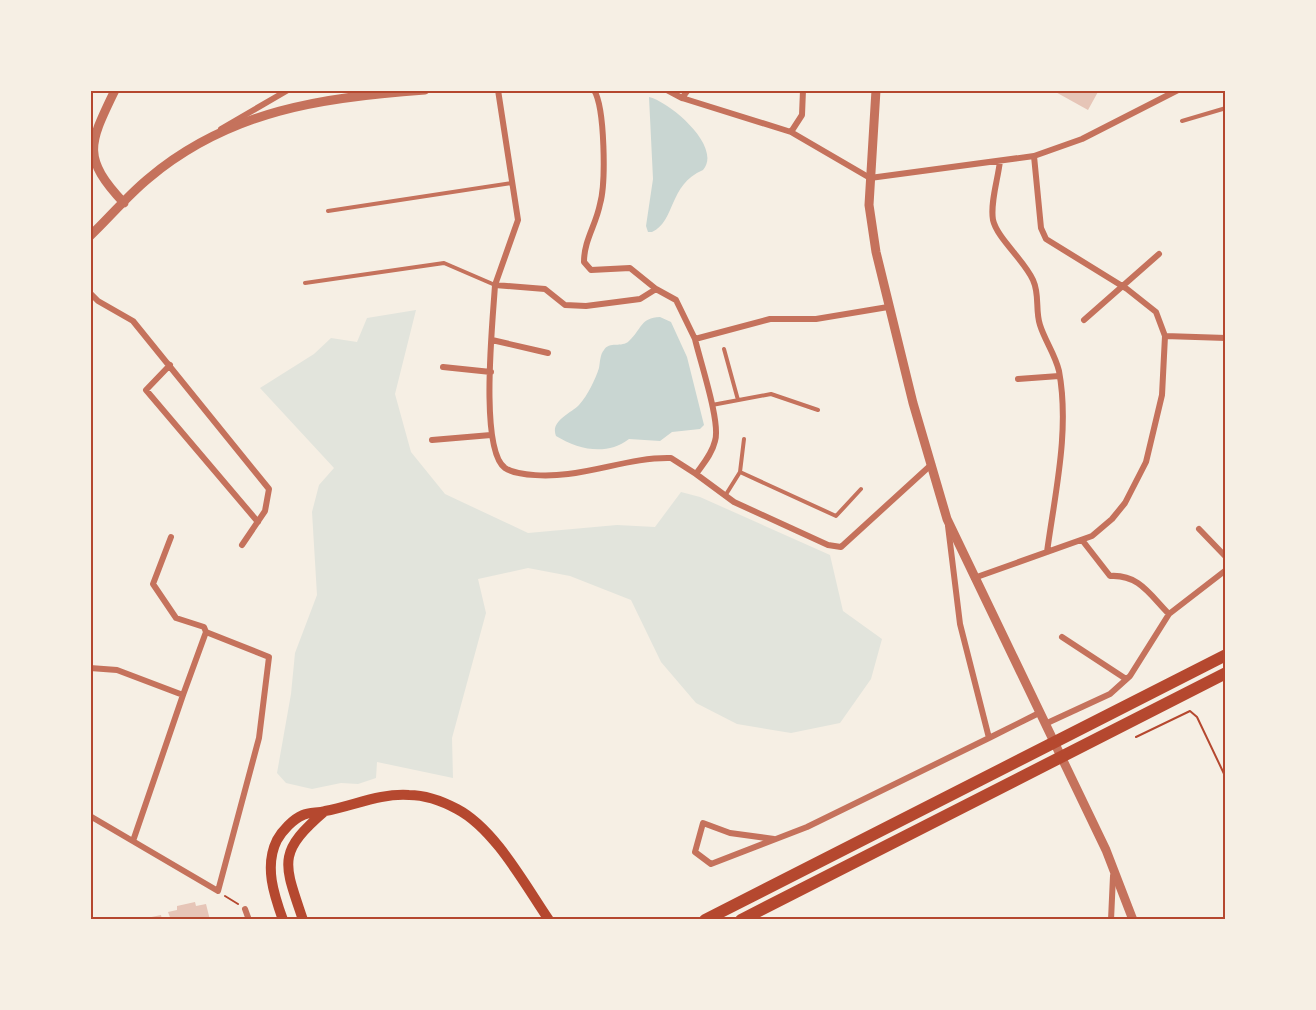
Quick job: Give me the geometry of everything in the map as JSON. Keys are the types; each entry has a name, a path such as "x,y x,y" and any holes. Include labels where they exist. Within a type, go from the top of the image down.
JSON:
{"highway":[{"path":"705,920 1226,655"},
{"path":"741,920 1226,673"}],"main road":[{"path":"283,920 272,881 272,858 277,840 288,826 303,814 325,811 383,796 409,795 434,798 459,809 477,824 504,855 549,920"},
{"path":"303,920 287,864 290,849 297,836 325,811"}],"street":[{"path":"115,90 93,144 93,157 103,180 124,203"},
{"path":"90,236 149,178 209,136 288,90"},
{"path":"209,136 262,115 314,101 425,90"},
{"path":"498,90 518,220 495,285 491,435 497,460 504,467 521,475 565,475 662,458 678,460 725,496 828,545 841,547 932,464"},
{"path":"594,90 600,106 604,185 600,208 589,232 584,262 591,270 630,268 656,290 676,300 695,339 711,405 716,440 710,455 696,474"},
{"path":"667,90 682,98 791,132 870,178 1034,156 1082,139 1178,90"},
{"path":"682,98 688,90"},
{"path":"791,132 802,115 803,90"},
{"path":"876,90 870,178 870,205 876,252 888,307 947,519 960,624 989,738"},
{"path":"974,578 1092,536 1112,519 1125,503 1146,462 1162,395 1165,336 1156,312 1123,286 1046,239 1041,228 1034,156"},
{"path":"1000,161 993,218 997,232 1022,260 1034,281 1039,303 1040,325 1051,346 1059,376 1064,425 1047,552"},
{"path":"1084,320 1159,254"},
{"path":"495,285 545,289 565,304 586,306 640,299 656,290"},
{"path":"90,293 98,301 133,321 269,489 266,511 242,545"},
{"path":"695,339 770,319 816,319 888,307"},
{"path":"1165,336 1226,338"},
{"path":"492,340 548,353"},
{"path":"170,365 146,390 258,522"},
{"path":"443,367 491,372"},
{"path":"1018,379 1059,376"},
{"path":"432,440 491,435"},
{"path":"947,519 1113,867 1133,920"},
{"path":"1199,529 1226,557"},
{"path":"90,816 218,891 259,738 269,657 206,632 204,627 176,618 153,584 171,537"},
{"path":"1082,540 1110,576 1125,575 1136,580 1169,614"},
{"path":"1045,724 1110,694 1126,679 1169,614 1226,570"},
{"path":"133,841 206,632"},
{"path":"1062,638 1126,679"},
{"path":"90,668 117,670 183,695"},
{"path":"774,839 730,833 703,823 695,852 711,864 807,827 1039,713"},
{"path":"1111,920 1113,867"},
{"path":"245,909 249,920"}],"lane":[{"path":"1182,121 1226,108"},
{"path":"328,211 512,183"},
{"path":"305,283 444,263 495,285"},
{"path":"724,349 738,400"},
{"path":"711,405 771,394 818,410"},
{"path":"725,496 740,472 744,439"},
{"path":"740,472 836,516 861,489"}],"path":[{"path":"1136,737 1190,711 1197,717 1226,778"},
{"path":"218,891 245,909"}],"shaded area":[{"path":"649,97 681,116 700,138 706,150 707,160 703,170 684,184 665,220 652,232 648,232 646,226 653,179"},
{"path":"416,310 395,394 411,452 445,494 528,533 617,525 655,527 681,492 700,497 830,555 843,611 882,639 871,679 840,723 791,733 737,724 696,703 661,662 631,600 570,576 528,568 478,579 486,613 452,738 453,778 377,762 376,778 358,784 341,783 312,789 286,783 277,773 291,694 295,653 317,595 312,512 319,485 334,468 260,388 314,354 331,338 357,342 367,318"},
{"path":"660,317 671,322 687,357 704,425 700,429 672,432 660,441 629,439 612,448 602,449 583,448 556,436 558,422 579,405 588,392 606,347 626,343 645,322"}],"building":[{"path":"1052,90 1099,90 1088,110"},
{"path":"195,902 196,906 206,904 210,920 171,920 168,912 177,910 177,906"},
{"path":"161,915 162,920 142,920 142,919"}]}
